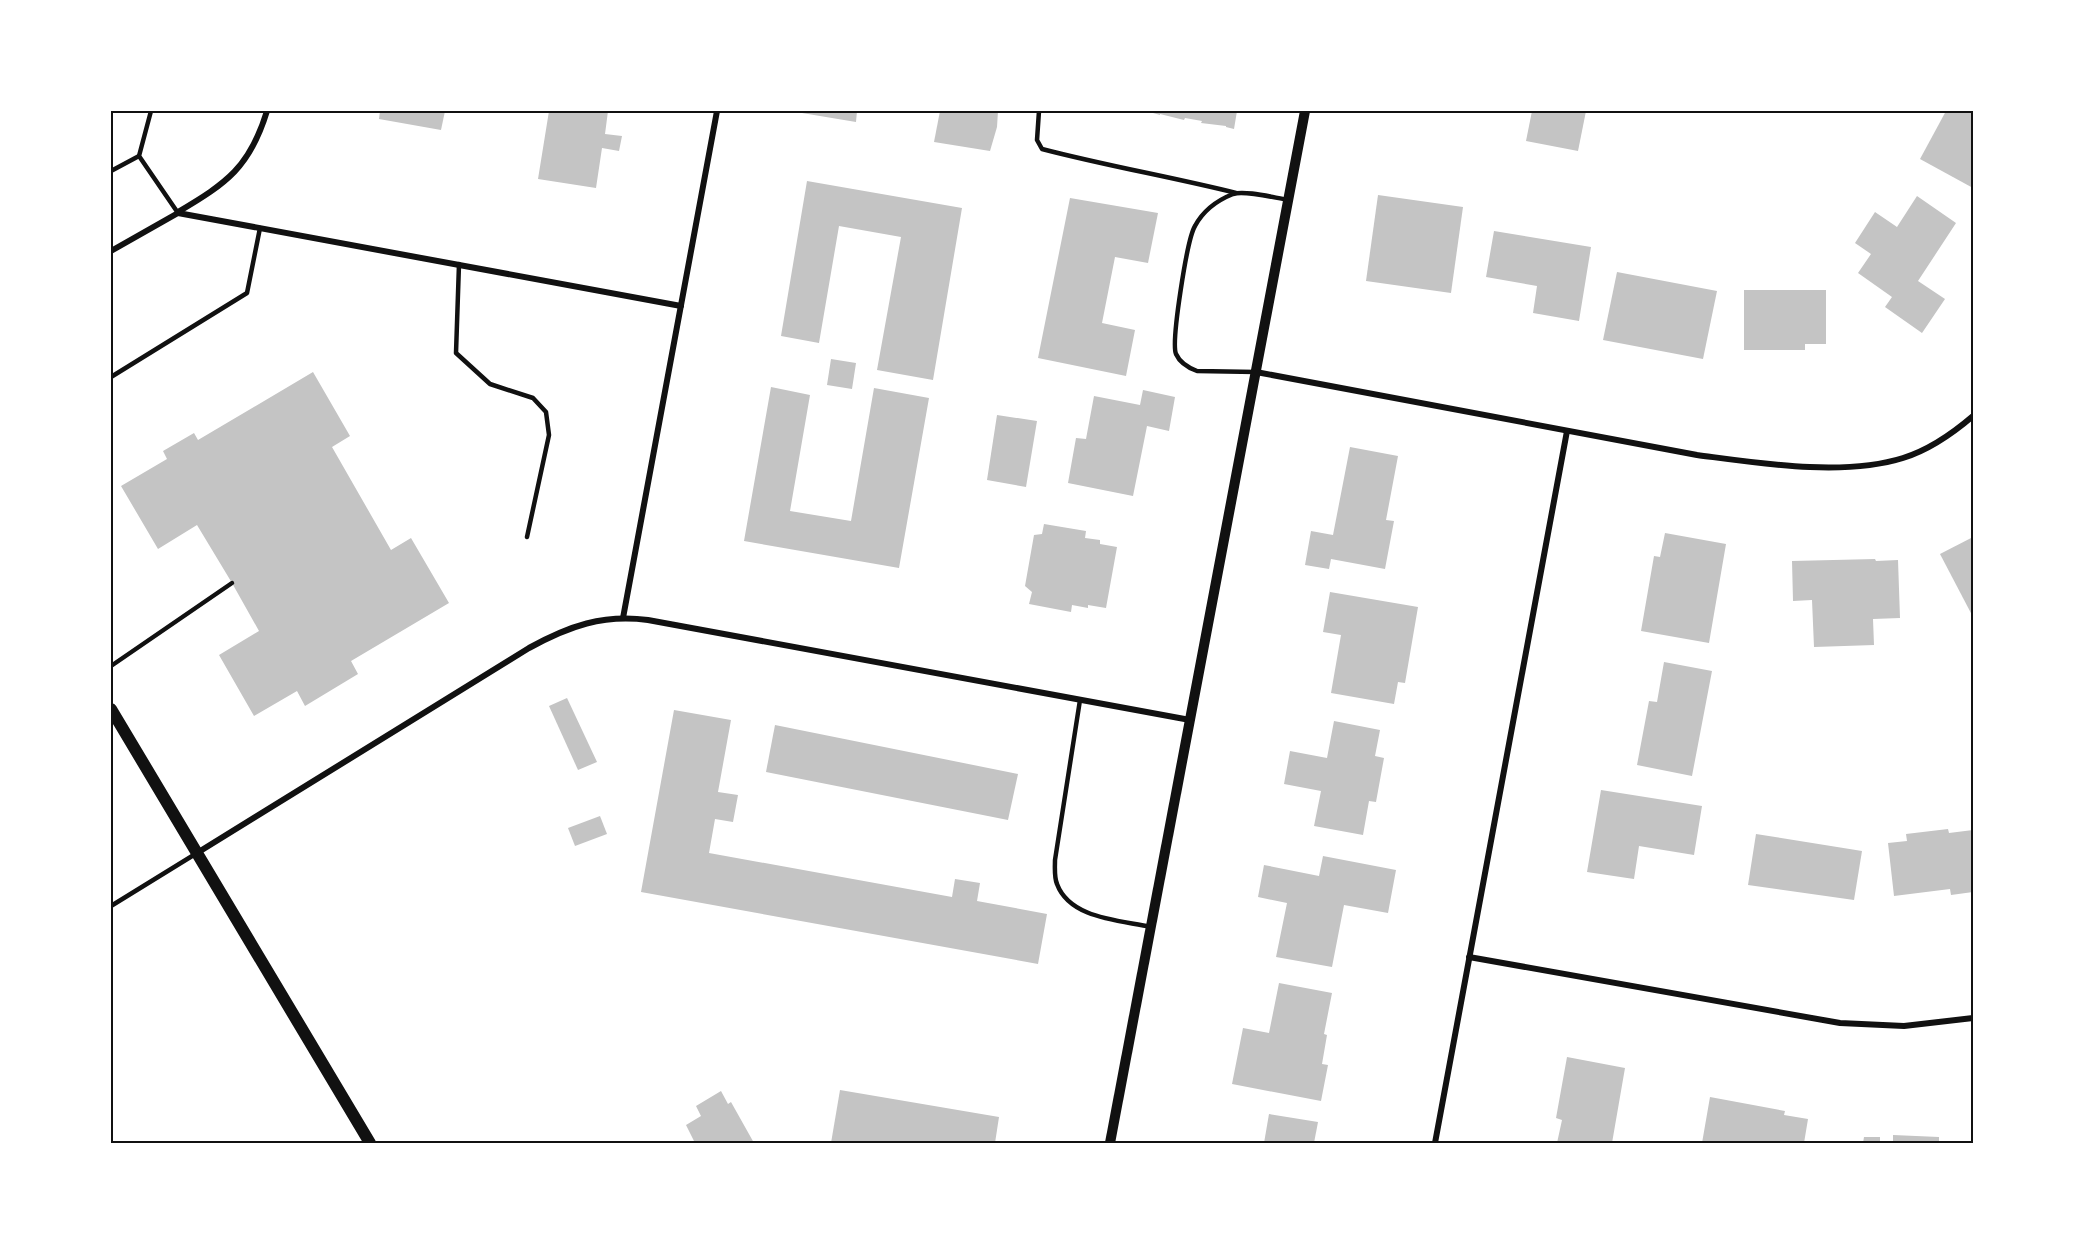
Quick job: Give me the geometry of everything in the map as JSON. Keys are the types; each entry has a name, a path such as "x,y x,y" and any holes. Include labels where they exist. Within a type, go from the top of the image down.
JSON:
{"main road":[{"path":"111,709 370,1143"}],"street":[{"path":"111,251 211,192 241,166 255,145 267,111"},
{"path":"623,618 717,111"},
{"path":"1110,1143 1305,111"},
{"path":"178,213 681,306"},
{"path":"1256,372 1733,460 1838,467 1890,462 1914,454 1938,442 1973,416"},
{"path":"1435,1143 1567,431"},
{"path":"197,853 543,641 588,622 606,618 666,623 1190,720"},
{"path":"1469,957 1840,1023 1904,1026 1973,1018"}],"lane":[{"path":"111,171 139,156 152,111"},
{"path":"1039,111 1037,140 1042,149 1125,170 1181,179 1236,193 1288,200"},
{"path":"139,156 178,213"},
{"path":"1236,193 1214,203 1194,226 1176,321 1175,352 1185,365 1197,371 1256,372"},
{"path":"111,377 248,293 260,228"},
{"path":"459,264 456,353 490,384 533,398 546,412 549,435 527,537"},
{"path":"111,666 232,583"},
{"path":"1080,700 1055,860 1056,883 1067,900 1083,912 1151,927"},
{"path":"111,906 197,853"}],"building":[{"path":"380,111 445,111 441,130 379,119"},
{"path":"549,111 608,111 605,134 622,136 619,151 602,148 596,188 538,179"},
{"path":"803,111 857,111 856,122 802,113"},
{"path":"940,111 998,111 997,127 990,151 934,142"},
{"path":"1146,111 1237,111 1234,129"},
{"path":"1532,111 1586,111 1578,151 1526,141"},
{"path":"1946,111 1973,111 1973,188 1920,159"},
{"path":"807,181 962,208 933,380 877,370 901,237 839,226 819,343 781,336"},
{"path":"1378,195 1463,207 1451,293 1366,281"},
{"path":"1917,196 1956,223 1918,281 1945,299 1922,333 1885,307 1892,297 1858,273 1871,254 1855,243 1875,212 1897,227"},
{"path":"1070,198 1158,213 1148,263 1115,257 1102,323 1135,330 1126,376 1038,358"},
{"path":"1494,231 1591,247 1579,321 1533,313 1537,286 1486,277"},
{"path":"1617,272 1717,291 1703,359 1603,340"},
{"path":"1744,290 1826,290 1826,344 1805,344 1805,350 1744,350"},
{"path":"831,359 856,363 852,389 827,385"},
{"path":"313,372 350,436 332,447 391,550 411,538 449,603 351,661 358,674 305,706 297,691 254,716 219,655 259,631 232,583 197,525 158,549 121,486 167,459 163,451 194,433 198,440"},
{"path":"771,387 810,395 790,511 851,521 874,388 929,398 899,568 744,541"},
{"path":"1143,390 1175,397 1169,431 1147,426 1133,496 1068,483 1076,438 1086,439 1094,396 1140,405"},
{"path":"997,415 1037,421 1026,487 987,480"},
{"path":"1350,447 1398,456 1386,520 1394,521 1385,569 1331,559 1329,569 1305,565 1311,531 1333,535"},
{"path":"1044,524 1086,531 1085,538 1100,540 1100,544 1117,547 1106,608 1072,605 1071,612 1029,604 1032,592 1025,586 1034,535 1042,534"},
{"path":"1665,533 1726,544 1709,643 1641,631 1654,556 1660,557"},
{"path":"1973,537 1973,617 1940,554"},
{"path":"1875,559 1876,561 1898,560 1900,618 1873,619 1874,645 1814,647 1812,600 1793,601 1792,561"},
{"path":"1330,592 1418,607 1405,683 1398,682 1394,704 1331,693 1341,635 1323,632"},
{"path":"1664,662 1712,671 1692,776 1637,765 1649,701 1657,702"},
{"path":"567,698 597,762 578,770 549,706"},
{"path":"674,710 731,720 718,792 738,795 733,822 715,819 709,853 952,897 955,879 980,883 977,901 1047,914 1038,964 641,892"},
{"path":"1334,721 1380,730 1375,756 1384,758 1376,802 1369,801 1363,835 1314,826 1321,791 1284,784 1290,751 1327,758"},
{"path":"775,725 1018,774 1008,820 766,772"},
{"path":"1601,790 1702,806 1694,855 1639,846 1634,879 1587,872"},
{"path":"600,816 607,834 575,846 568,828"},
{"path":"1948,829 1949,833 1973,830 1973,892 1951,895 1950,889 1894,896 1888,843 1907,841 1906,834"},
{"path":"1756,834 1862,851 1854,900 1748,885"},
{"path":"1323,856 1396,870 1388,913 1344,905 1332,967 1276,957 1287,903 1258,897 1264,865 1319,876"},
{"path":"1279,983 1332,993 1324,1034 1327,1035 1322,1064 1328,1065 1321,1101 1232,1084 1243,1028 1269,1033"},
{"path":"1567,1057 1625,1068 1612,1143 1557,1143 1562,1120 1556,1118"},
{"path":"840,1090 999,1117 995,1143 831,1143"},
{"path":"721,1091 728,1104 731,1102 754,1143 695,1143 686,1125 701,1116 696,1106"},
{"path":"1710,1097 1785,1111 1784,1115 1808,1119 1804,1143 1702,1143"},
{"path":"1269,1114 1318,1122 1314,1143 1264,1143"},
{"path":"1893,1135 1939,1137 1939,1143 1893,1143"},
{"path":"1864,1137 1880,1137 1880,1143 1863,1143"}]}
